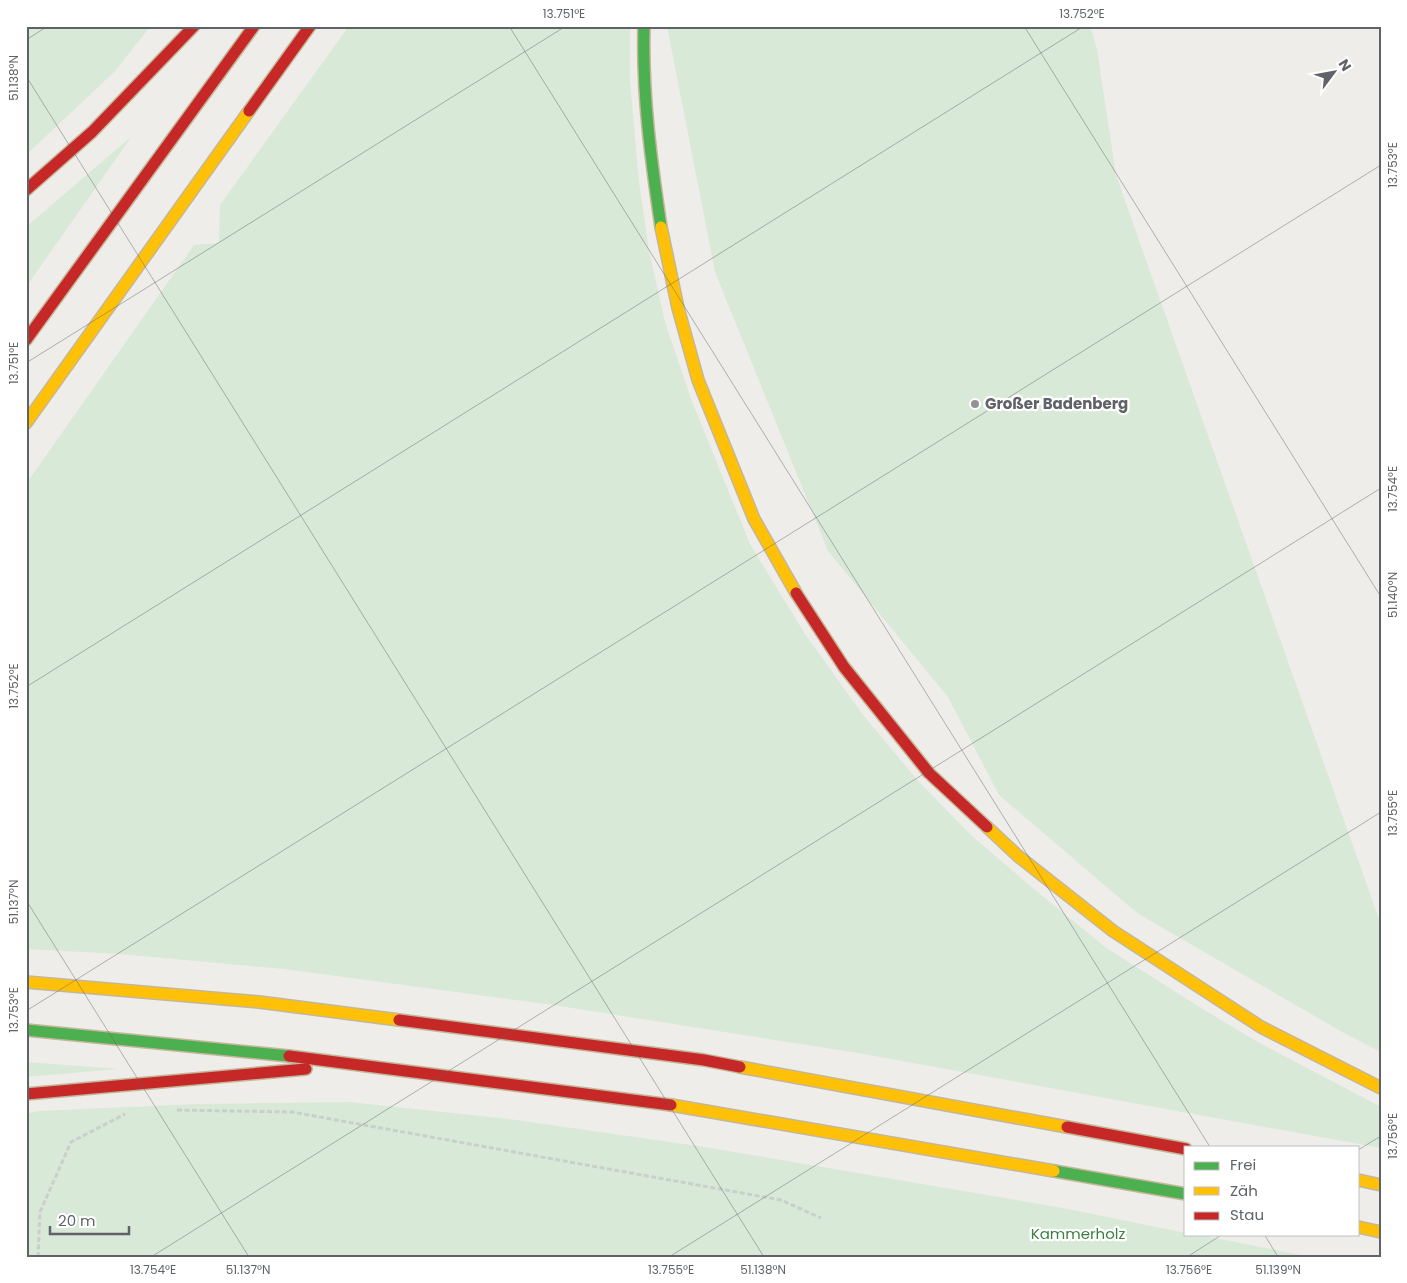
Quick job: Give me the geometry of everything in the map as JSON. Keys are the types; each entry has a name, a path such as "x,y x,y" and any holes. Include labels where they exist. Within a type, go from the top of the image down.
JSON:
{"highway":[{"path":"26,190 92,132 194,26"},
{"path":"26,340 254,26"},
{"path":"26,423 310,26"},
{"path":"644,26 643,60 649,147 660,224 678,308 698,380 754,519 796,594 844,668 929,773 1018,856 1113,931 1261,1027 1381,1088"},
{"path":"26,982 259,1002 704,1060 1184,1149"},
{"path":"26,1030 268,1053 635,1099 1184,1194"},
{"path":"26,1094 360,1064"},
{"path":"1360,1180 1381,1185"},
{"path":"1360,1227 1381,1232"}],"path":[{"path":"174,1110 292,1112 781,1200 821,1218"},
{"path":"38,1257 40,1212 71,1142 127,1113"}],"green space":[{"path":"26,26 151,26 114,72 26,155"},
{"path":"349,26 630,26 630,81 639,182 649,251 665,322 691,399 750,544 805,634 863,715 919,782 972,836 1105,947 1256,1041 1381,1107 1381,1148 858,1053 553,1005 284,969 120,954 26,949 26,484 194,245 219,243 220,205"},
{"path":"667,26 1087,26 1092,32 1097,49 1116,175 1381,925 1381,1052 1342,1032 1137,913 999,795 948,697 828,551 715,272"},
{"path":"132,136 26,287 26,227"},
{"path":"26,1062 118,1069 26,1077"},
{"name":"Kammerholz","path":"349,1102 509,1119 705,1147 1063,1208 1184,1233 1184,1236 1204,1236 1311,1257 26,1257 26,1114 38,1111 197,1104"}],"traffic: fast":[{"path":"644,26 646,102 661,227"},
{"path":"26,1030 289,1056"},
{"path":"1054,1171 1184,1194"}],"traffic: slow":[{"path":"26,423 249,111"},
{"path":"661,227 678,308 698,380 754,519 796,593"},
{"path":"987,827 1018,856 1113,931 1261,1027 1381,1088"},
{"path":"26,982 259,1002 399,1020"},
{"path":"740,1067 1067,1127"},
{"path":"671,1105 1054,1171"},
{"path":"1360,1180 1381,1185"},
{"path":"1360,1227 1381,1232"}],"traffic: jam":[{"path":"26,190 92,132 194,26"},
{"path":"26,340 254,26"},
{"path":"249,111 310,26"},
{"path":"796,593 844,667 929,773 987,827"},
{"path":"399,1020 704,1060 740,1067"},
{"path":"289,1056 671,1105"},
{"path":"26,1094 306,1069"},
{"path":"1067,1127 1184,1149"}],"place":[{"name":"Großer Badenberg","path":"975,404"}]}
